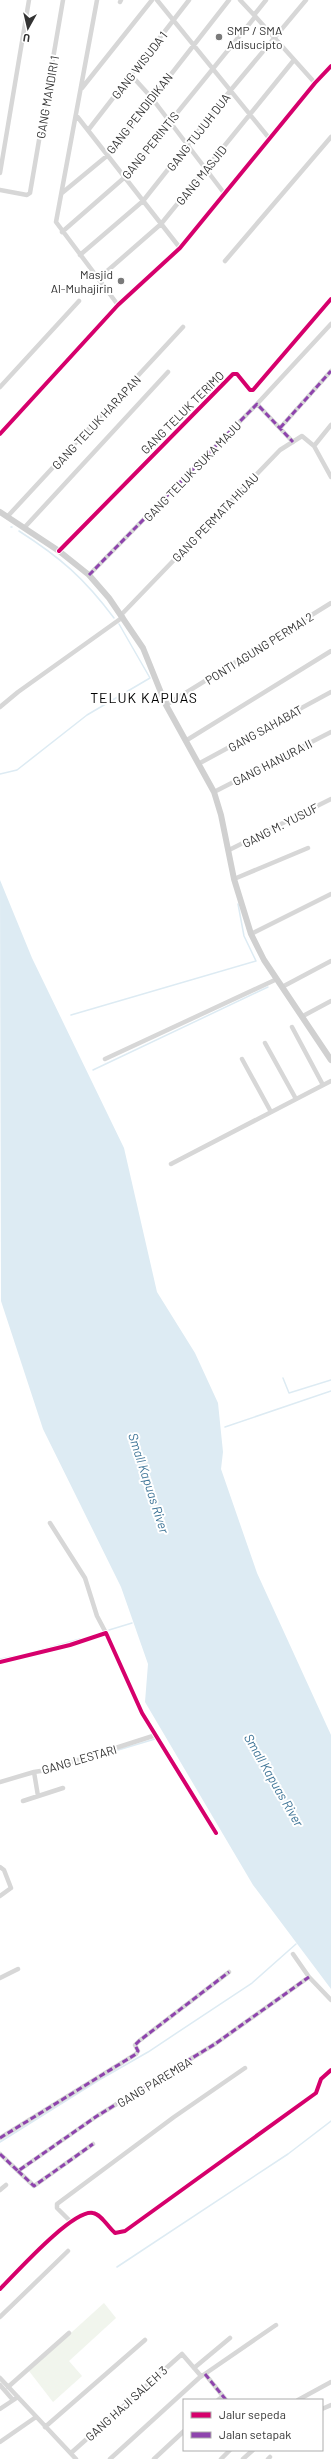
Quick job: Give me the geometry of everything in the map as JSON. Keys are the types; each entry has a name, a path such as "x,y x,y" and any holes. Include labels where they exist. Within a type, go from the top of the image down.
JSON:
{"main road":[{"path":"0,512 59,551 89,575 122,616 143,648 166,705 200,763 214,792 229,850 234,879 251,934 264,960 303,1016 331,1060"}],"street":[{"path":"0,173 30,0"},
{"name":"GANG MANDIRI 1","path":"0,190 27,195 30,193 63,0"},
{"path":"97,0 82,88 56,222 118,305"},
{"path":"82,88 152,0"},
{"path":"157,0 248,115 269,138"},
{"name":"GANG WISUDA 1","path":"89,129 189,0"},
{"name":"GANG PENDIDIKAN","path":"62,193 108,155 151,97 229,0"},
{"path":"240,0 315,83"},
{"name":"GANG PERINTIS","path":"62,232 125,177 255,16 266,0"},
{"name":"GANG TUJUH DUA","path":"80,255 144,201 230,91 306,0"},
{"name":"GANG MASJID","path":"98,279 161,224 294,60"},
{"path":"0,434 118,305 180,248 315,83 330,69"},
{"path":"131,75 151,97 168,122 224,193"},
{"path":"76,115 89,129 180,248"},
{"path":"225,261 331,137"},
{"name":"GANG TELUK TERIMO","path":"59,551 233,374 237,374 250,390 253,390 331,299"},
{"path":"0,388 79,300"},
{"name":"GANG TELUK SUKA MAJU","path":"89,575 257,404 331,324"},
{"name":"GANG TELUK HARAPAN","path":"7,517 183,327"},
{"path":"280,428 331,371"},
{"path":"24,528 168,372"},
{"path":"257,404 293,442 303,436 314,446 329,468 331,477"},
{"path":"314,446 331,426"},
{"name":"GANG PERMATA HIJAU","path":"0,707 122,616 251,479 280,450 293,442"},
{"name":"PONTI AGUNG PERMAI 2","path":"166,705 331,603"},
{"path":"187,740 331,652"},
{"name":"GANG SAHABAT","path":"200,763 331,692"},
{"name":"GANG HANURA II","path":"214,792 331,732"},
{"name":"GANG M. YUSUF","path":"229,850 331,799"},
{"path":"234,879 308,848"},
{"path":"251,934 331,894"},
{"path":"282,986 331,962"},
{"path":"105,1059 277,979"},
{"path":"303,1016 331,1002"},
{"path":"292,1027 331,1089"},
{"path":"265,1043 296,1099"},
{"path":"242,1059 271,1112"},
{"path":"171,1164 327,1083"},
{"path":"50,1523 85,1578 97,1616 142,1713 216,1834"},
{"path":"0,1662 70,1645 106,1633"},
{"name":"GANG LESTARI","path":"0,1782 34,1772 47,1770 156,1735"},
{"path":"34,1772 38,1796"},
{"path":"23,1800 63,1788"},
{"path":"0,1867 4,1870 11,1888 0,1896"},
{"path":"294,1954 309,1977 331,2000"},
{"path":"0,1978 18,1969"},
{"path":"0,2138 138,2053 135,2045 139,2041 229,1972"},
{"name":"GANG PAREMBA","path":"18,2171 97,2116 215,2044 309,1977"},
{"path":"70,2221 57,2208 57,2204 168,2121 245,2068"},
{"path":"0,2289 70,2221 89,2212 95,2213 115,2233 125,2231 316,2093 321,2079 331,2070"},
{"path":"0,2154 34,2186 93,2144"},
{"path":"0,2190 6,2185"},
{"path":"0,2317 68,2251"},
{"path":"110,2459 203,2375 276,2325"},
{"path":"8,2387 69,2333"},
{"path":"225,2399 203,2375 194,2368 230,2338"},
{"path":"45,2427 145,2340"},
{"name":"GANG HAJI SALEH 3","path":"71,2453 182,2354 194,2368"},
{"path":"0,2381 8,2387 16,2399"},
{"path":"0,2381 76,2459"},
{"path":"300,2399 331,2382"},
{"path":"219,2399 223,2396"},
{"path":"0,2409 16,2399"},
{"path":"0,2442 36,2417"},
{"path":"154,2459 183,2432"},
{"path":"221,2459 229,2451"},
{"path":"243,2459 252,2451"}],"shaded area":[{"path":"104,2303 116,2318 69,2361 82,2376 53,2402 29,2371"}],"water":[{"name":"Small Kapuas River","path":"0,880 32,958 124,1148 157,1292 195,1353 218,1403 223,1452 221,1469 257,1573 331,1735 331,1989 253,1885 145,1702 148,1664 121,1587 43,1429 1,1301"}],"waterway":[{"path":"19,531 60,560 82,580 114,618"},
{"path":"0,774 17,770 87,715 150,678 119,624"},
{"path":"71,1015 256,961 244,936 238,904"},
{"path":"93,1070 268,987"},
{"path":"283,1378 289,1393 331,1380"},
{"path":"225,1427 331,1391"},
{"path":"109,1630 132,1623"},
{"path":"37,1651 80,1639"},
{"path":"0,1659 16,1656"},
{"path":"78,1762 155,1739"},
{"path":"0,2142 99,2080 148,2052 252,1983 296,1944"},
{"path":"117,2267 288,2154 331,2121"}],"marked path":[{"path":"280,428 331,371"},
{"path":"89,575 257,404 293,442"},
{"path":"0,2138 136,2054 138,2051 135,2045 139,2041 229,1972"},
{"path":"0,2154 18,2171 97,2116 215,2044 309,1977"},
{"path":"18,2171 34,2186 93,2144"},
{"path":"205,2374 225,2399"}],"cycle path":[{"path":"0,434 118,305 180,248 315,83 331,66"},
{"path":"59,551 233,374 237,374 250,390 253,390 331,299"},
{"path":"0,1662 70,1645 106,1633 142,1713 216,1833"},
{"path":"0,2289 59,2231 84,2214 96,2214 102,2218 115,2233 125,2231 316,2093 321,2079 331,2070"}],"place":[{"name":"SMP / SMA Adisucipto","path":"219,37"},
{"name":"Masjid Al-Muhajirin","path":"121,281"}],"district":[{"name":"TELUK KAPUAS","path":"144,697"}]}
